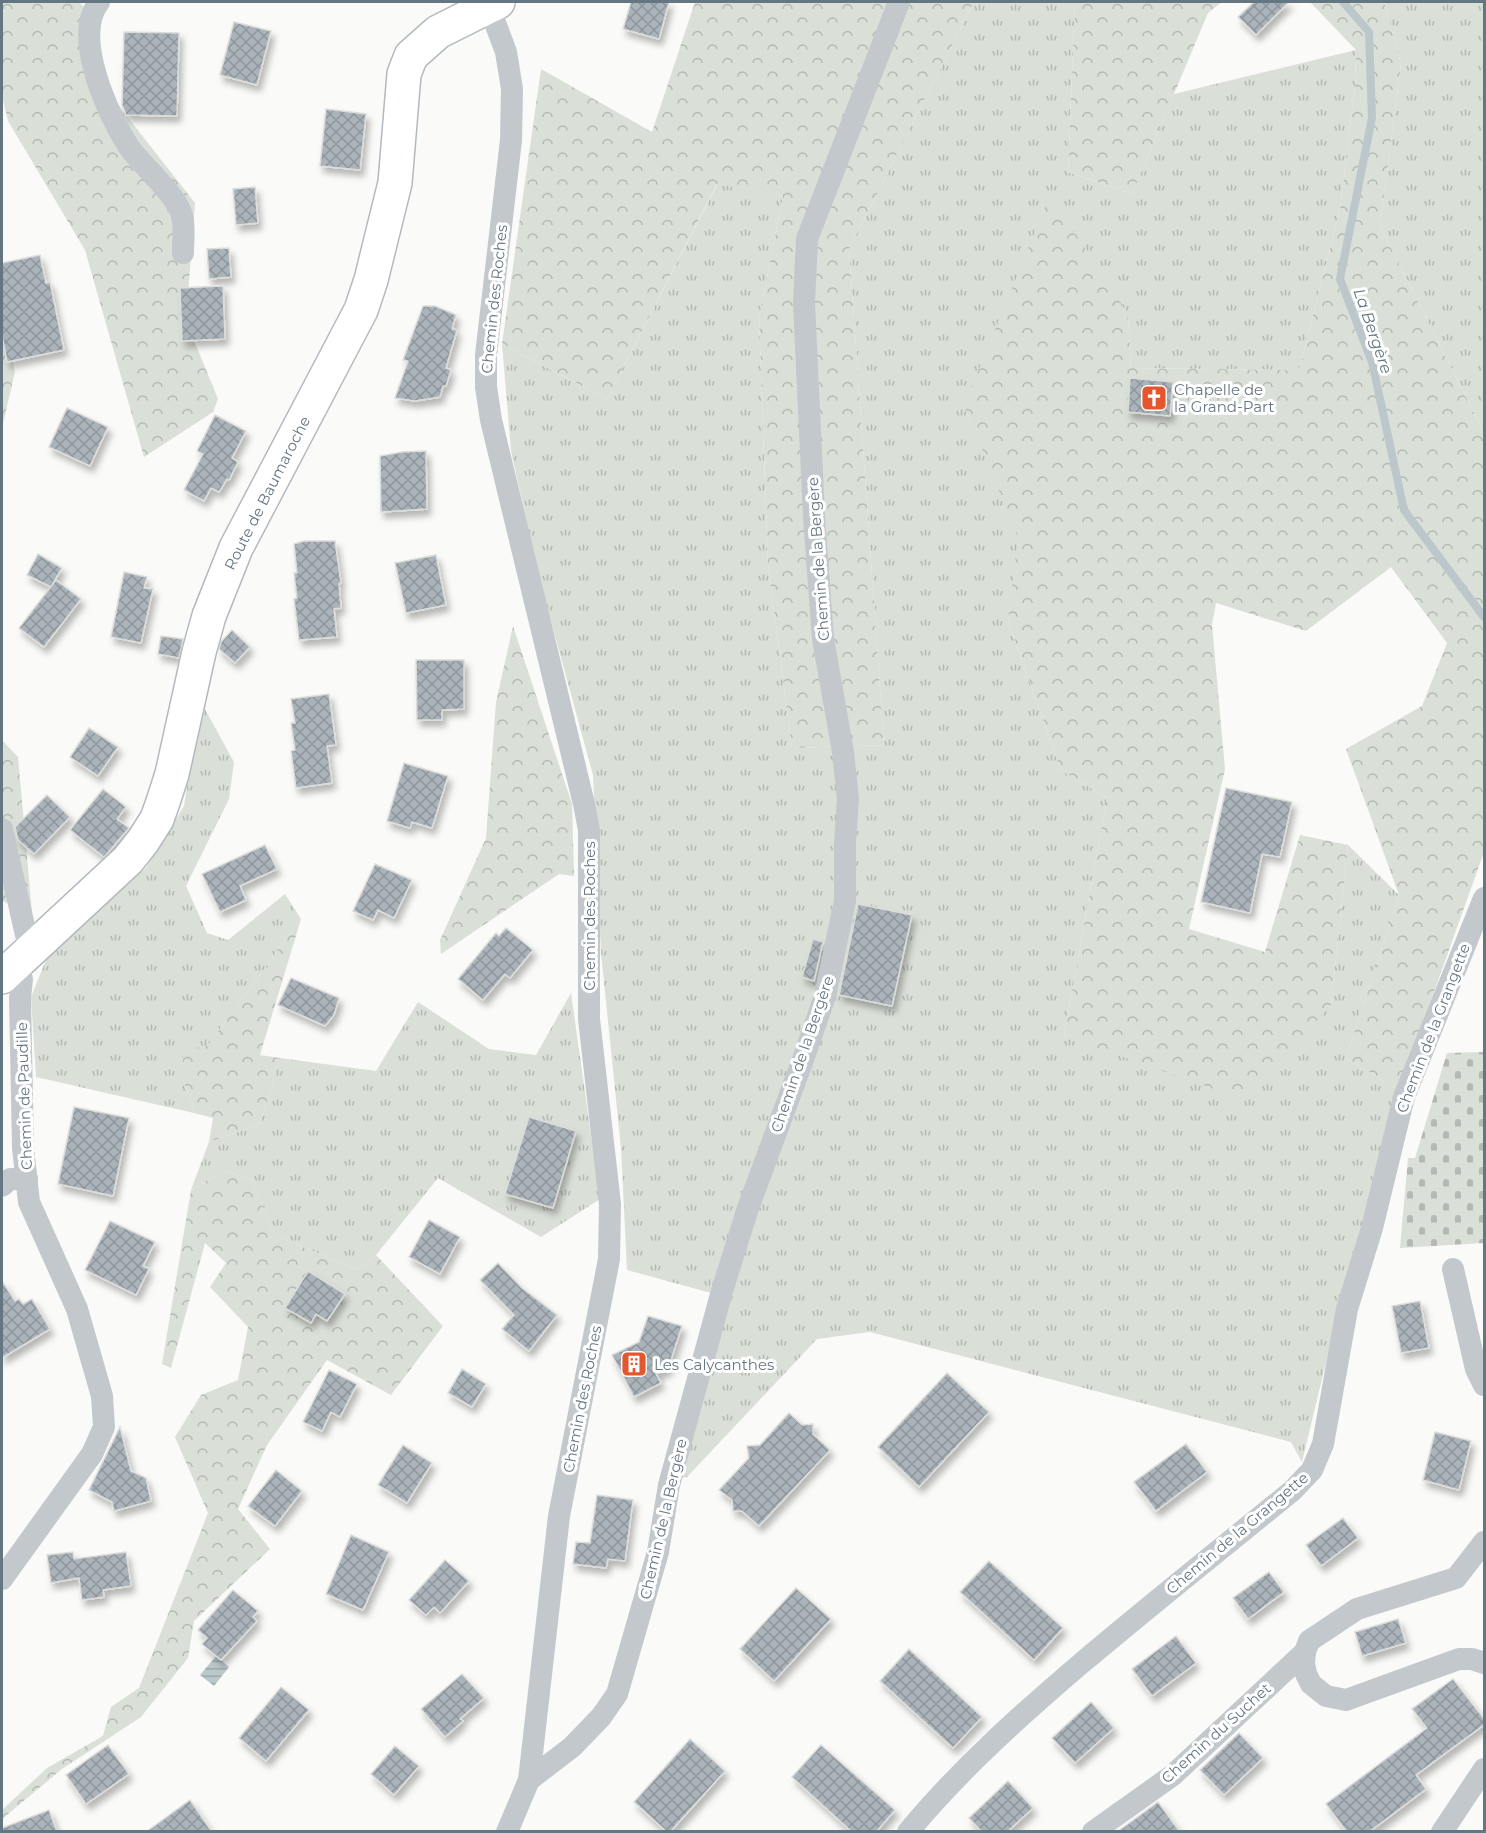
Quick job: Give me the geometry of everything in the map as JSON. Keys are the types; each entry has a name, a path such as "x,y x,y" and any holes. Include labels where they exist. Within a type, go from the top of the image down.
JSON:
{"street":[{"path":"99,2 92,14 90,37 93,62 101,88 129,147 175,201 182,216 183,253"},
{"name":"Chemin de la Bergère","path":"529,1780 572,1747 601,1716 617,1694 658,1552 669,1485 722,1291 748,1208 825,996 845,901 848,800 843,752 823,639 809,441 804,303 807,239 899,2"},
{"name":"Chemin des Roches","path":"494,3 494,20 506,52 513,110 486,356 486,387 491,420 589,830 589,1019 610,1204 609,1259 559,1516 529,1780 507,1832"},
{"name":"Route de Baumaroche","path":"17,963 128,860 157,819 172,774 209,616 236,548 361,310 371,280 395,183 404,74 411,56 438,32 494,3"},
{"name":"Chemin de Paudille","path":"2,829 26,935 17,963 22,979 20,998 23,1148 29,1202 78,1309 102,1396 104,1427 92,1454 2,1579"},
{"name":"Chemin de la Grangette","path":"908,1832 935,1799 1012,1722 1142,1612 1292,1491 1312,1470 1323,1444 1347,1309 1372,1228 1404,1097 1485,898"},
{"path":"2,1186 10,1179 27,1179"},
{"path":"1453,1269 1476,1369 1485,1385"},
{"name":"Chemin du Suchet","path":"1093,1832 1173,1775 1305,1652 1309,1641 1357,1609 1456,1578 1485,1542"},
{"path":"1305,1652 1306,1674 1311,1684 1318,1691 1336,1700 1356,1698 1459,1659 1472,1659 1485,1663"},
{"path":"1442,1832 1485,1769"}],"green space":[{"path":"2,2 79,2 92,15 97,78 195,203 186,321 218,399 213,412 144,457 85,250 8,121 2,96"},
{"path":"695,2 974,2 849,249 884,745 792,748 768,565 759,318 783,196 717,184 607,399 502,344 541,69 652,132"},
{"path":"974,2 1075,2 1068,172 1132,194 1174,94 1356,50 1355,85 1340,209 1299,370 1131,368 1128,314 964,406 1019,537 1008,621 1061,770 1107,798 1064,1036 1331,1005 1348,845 1399,895 1346,1058 1399,1090 1340,1304 1302,1462 1291,1442 870,1332 817,1339 687,1477 668,1480 711,1293 627,1270 621,1148 601,953 593,775 539,577 511,451 502,344 607,399 718,183 783,196 759,318 768,565 792,748 884,745 849,249"},
{"path":"1075,2 1222,2 1208,13 1132,194 1068,172"},
{"path":"1310,2 1384,2 1401,64 1380,226 1484,433 1484,852 1399,1090 1346,1058 1399,895 1346,749 1422,706 1447,643 1391,567 1306,631 1216,603 1212,625 1225,769 1189,929 1265,952 1300,835 1348,845 1331,1005 1245,1100 1064,1036 1107,798 1061,770 1008,621 1018,537 964,406 1050,195 1128,314 1131,368 1299,370 1340,209 1355,85 1356,50"},
{"path":"1384,2 1484,2 1484,433 1380,226 1401,64"},
{"path":"2,313 15,372 2,428"},
{"path":"513,626 572,804 574,876 559,874 441,954 440,940 486,838 496,702"},
{"path":"201,702 234,762 229,799 186,886 207,933 228,940 285,894 301,919 183,1079 194,1113 36,1077 31,997 48,955 146,868 184,806"},
{"path":"2,740 18,757 32,912 2,901"},
{"path":"301,919 260,1055 280,1058 260,1124 209,1142 213,1118 194,1113 183,1079 183,1051 208,1045"},
{"path":"571,993 600,1199 541,1237 438,1178 376,1255 357,1270 275,1235 251,1179 223,1171 191,1190 209,1142 260,1124 280,1058 376,1071 418,1002 489,1049 536,1055"},
{"path":"1484,1052 1484,1243 1400,1248 1408,1158 1415,1158 1447,1053"},
{"path":"223,1171 251,1179 275,1235 357,1270 376,1255 443,1326 391,1395 327,1360 267,1445 238,1509 270,1549 194,1621 188,1658 141,1717 62,1769 2,1819 2,1810 47,1768 103,1736 111,1707 139,1688 208,1513 175,1437 201,1395 238,1380 248,1327 210,1287 226,1263 205,1243 171,1368 162,1364 191,1190"}],"shaded area":[{"path":"216,1656 229,1667 214,1686 200,1675"}],"building":[{"path":"631,2 669,2 659,39 623,29"},
{"path":"1254,2 1289,2 1256,35 1238,17"},
{"path":"234,22 271,31 257,85 220,75"},
{"path":"124,32 179,33 177,116 126,115 122,105"},
{"path":"326,109 366,114 360,170 320,166"},
{"path":"255,187 258,223 236,225 233,189"},
{"path":"229,248 231,277 209,279 207,249"},
{"path":"40,255 46,283 50,282 64,350 7,362 2,335 2,263"},
{"path":"223,286 225,339 182,341 180,288"},
{"path":"423,306 435,306 456,315 452,329 457,330 446,368 451,370 440,397 415,401 395,398 408,361 403,360"},
{"name":"Chapelle de la Grand-Part","path":"1130,378 1173,382 1170,416 1128,412"},
{"path":"67,408 108,427 90,466 49,447"},
{"path":"215,415 246,431 232,458 238,462 229,480 227,479 219,492 211,488 204,501 184,490 203,454 197,451"},
{"path":"426,451 427,509 381,512 380,456"},
{"path":"304,541 335,541 341,583 339,584 341,608 334,609 337,637 299,640 294,599 297,598 294,573 297,573 294,544"},
{"path":"38,554 62,568 51,587 27,575"},
{"path":"436,555 446,605 406,613 395,563"},
{"path":"124,572 147,577 144,588 153,589 141,643 111,637"},
{"path":"56,580 81,599 44,647 19,628"},
{"path":"232,630 250,647 235,663 219,649 221,642"},
{"path":"161,636 183,639 179,658 158,654"},
{"path":"416,660 464,660 464,709 442,710 442,720 417,720"},
{"path":"329,694 336,745 327,746 332,783 296,788 291,751 295,750 291,723 295,723 291,699"},
{"path":"89,728 118,747 98,776 70,757"},
{"path":"404,763 448,776 432,828 412,822 410,828 387,821"},
{"path":"1226,788 1292,802 1280,857 1262,854 1250,913 1201,902"},
{"path":"103,789 126,807 117,819 129,828 104,857 70,830"},
{"path":"47,795 70,817 34,854 18,840 15,827"},
{"path":"265,845 277,869 240,886 246,900 220,912 202,874"},
{"path":"375,864 412,880 394,918 378,910 373,920 353,911"},
{"path":"858,904 912,915 892,1006 839,995"},
{"path":"506,928 533,950 510,978 505,974 483,1000 458,979 496,933 499,936"},
{"path":"813,939 823,942 814,981 802,977"},
{"path":"291,978 339,998 334,1015 325,1026 278,1005"},
{"path":"74,1107 129,1118 113,1196 58,1184"},
{"path":"529,1117 576,1131 553,1208 505,1194"},
{"path":"429,1220 460,1237 440,1274 409,1257"},
{"path":"110,1221 155,1242 143,1266 149,1269 136,1295 85,1270"},
{"path":"498,1263 522,1288 557,1315 529,1351 502,1329 514,1315 480,1280"},
{"path":"308,1271 345,1294 327,1321 316,1314 311,1323 285,1308"},
{"path":"2,1281 15,1301 19,1299 23,1304 32,1299 50,1329 2,1358"},
{"path":"1420,1301 1429,1348 1401,1353 1392,1306"},
{"path":"648,1316 682,1326 668,1369 656,1374 661,1383 634,1397 612,1355 639,1342"},
{"path":"462,1369 486,1384 472,1407 448,1393"},
{"path":"329,1370 357,1384 340,1417 331,1412 322,1431 303,1422"},
{"path":"947,1373 989,1412 919,1487 878,1447"},
{"path":"789,1413 802,1425 813,1424 813,1434 830,1450 759,1526 742,1511 733,1511 732,1500 719,1490 749,1458 747,1446 760,1445"},
{"path":"120,1427 131,1471 146,1478 151,1501 114,1511 112,1502 89,1490"},
{"path":"1435,1432 1471,1441 1459,1490 1423,1480"},
{"path":"1186,1444 1207,1472 1156,1511 1134,1482"},
{"path":"403,1445 432,1463 407,1503 378,1485"},
{"path":"276,1470 302,1491 275,1526 248,1506"},
{"path":"597,1495 633,1500 625,1561 608,1559 606,1568 573,1564 576,1542 590,1543"},
{"path":"1343,1518 1358,1538 1321,1566 1306,1545"},
{"path":"351,1535 389,1552 363,1610 326,1594"},
{"path":"73,1552 74,1559 126,1552 131,1586 103,1590 104,1597 82,1600 79,1578 51,1583 47,1555"},
{"path":"445,1560 469,1581 440,1613 434,1607 426,1615 409,1600"},
{"path":"989,1561 1063,1628 1034,1660 960,1592"},
{"path":"1269,1572 1284,1592 1248,1619 1233,1598"},
{"path":"796,1588 831,1619 774,1681 740,1649"},
{"path":"233,1590 258,1611 253,1617 257,1621 221,1660 202,1644 207,1638 198,1630"},
{"path":"1398,1619 1406,1643 1362,1656 1355,1632"},
{"path":"1176,1636 1196,1663 1152,1696 1132,1669"},
{"path":"909,1649 982,1717 953,1748 880,1681"},
{"path":"462,1674 484,1698 460,1719 463,1721 445,1737 421,1709"},
{"path":"1453,1679 1485,1720 1485,1724 1416,1775 1426,1789 1369,1832 1347,1832 1326,1804 1427,1728 1412,1709"},
{"path":"281,1687 309,1710 266,1761 239,1738"},
{"path":"1091,1702 1114,1728 1075,1763 1052,1738"},
{"path":"1239,1733 1263,1758 1224,1795 1200,1770"},
{"path":"690,1739 725,1771 670,1832 667,1832 634,1802"},
{"path":"108,1745 129,1774 86,1804 66,1775"},
{"path":"821,1745 895,1810 876,1832 852,1832 792,1777"},
{"path":"395,1746 419,1766 394,1795 371,1774"},
{"path":"1008,1781 1033,1808 1007,1832 982,1832 969,1818"},
{"path":"190,1800 212,1832 146,1832"},
{"path":"1158,1802 1180,1832 1117,1832"},
{"path":"49,1810 57,1832 2,1832 2,1828"}],"waterway":[{"name":"La Bergère","path":"1343,2 1369,32 1372,118 1340,279 1372,362 1404,510 1484,617"}],"place":[{"name":"Chapelle de la Grand-Part","path":"1154,398"},
{"name":"Les Calycanthes","path":"634,1364"}]}
